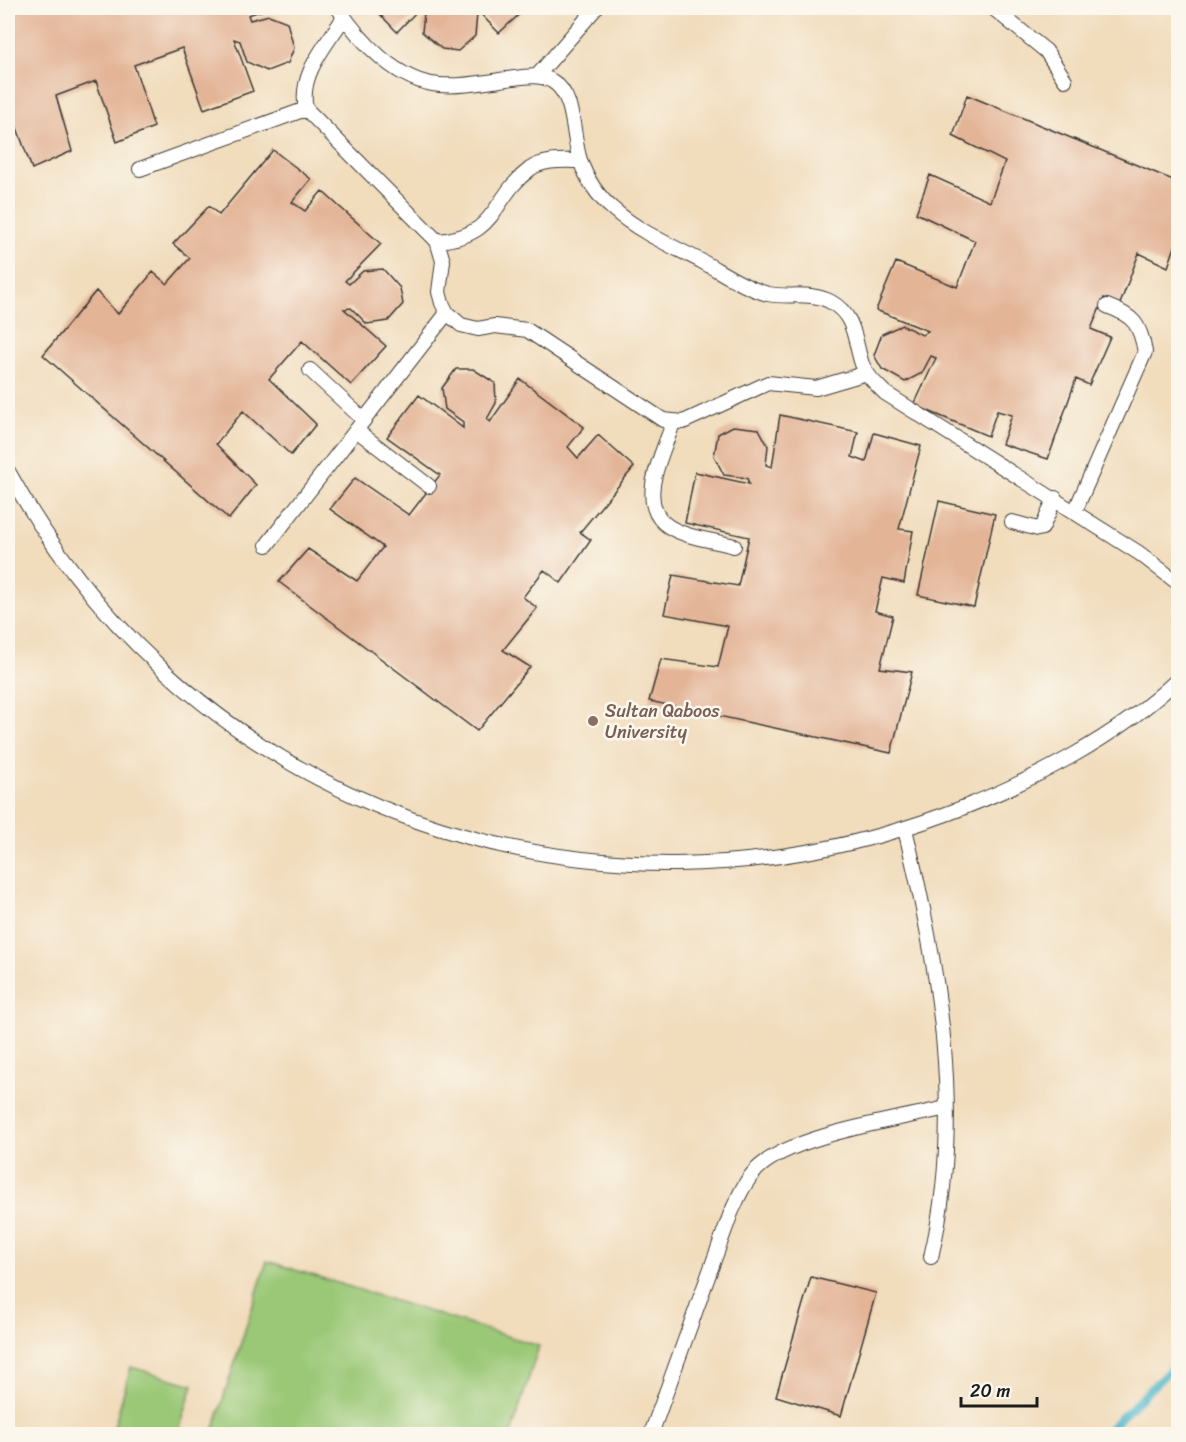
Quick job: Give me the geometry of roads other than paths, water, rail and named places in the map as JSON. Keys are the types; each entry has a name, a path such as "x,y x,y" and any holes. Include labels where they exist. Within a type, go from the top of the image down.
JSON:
{"lane":[{"path":"537,76 596,8"},
{"path":"993,8 1046,51 1065,80"},
{"path":"867,373 816,388 768,382 683,422 673,423 663,420 527,330 495,326 478,329 461,325 447,313 439,292 443,261 437,241 306,109 303,96 304,82 341,12 354,31 393,66 422,82 455,86 537,76 553,81 564,93 580,161 593,186 611,208 634,226 756,290 783,296 815,296 831,302 845,313 854,328 867,373 895,401 1055,498 1139,553 1179,583"},
{"path":"140,169 306,109"},
{"path":"437,241 457,240 474,233 489,220 530,169 553,160 580,161"},
{"path":"1075,511 1145,352 1141,330 1127,314 1107,306"},
{"path":"267,545 447,313"},
{"path":"310,370 360,425 429,486"},
{"path":"673,423 651,493 654,510 664,523 679,531 734,546"},
{"path":"8,471 27,507 102,607 145,654 191,695 242,733 328,785 398,816 470,840 544,856 620,864 696,863 767,858 837,847 905,829 975,804 1042,772 1106,734 1179,679"},
{"path":"1012,522 1042,528 1055,498"},
{"path":"905,829 927,919 944,1044 945,1184 931,1257"},
{"path":"651,1434 731,1213 741,1190 756,1169 777,1154 800,1143 945,1108"}],"waterway":[{"path":"1104,1434 1178,1362"}],"place":[{"name":"Sultan Qaboos University","path":"593,721"}]}
